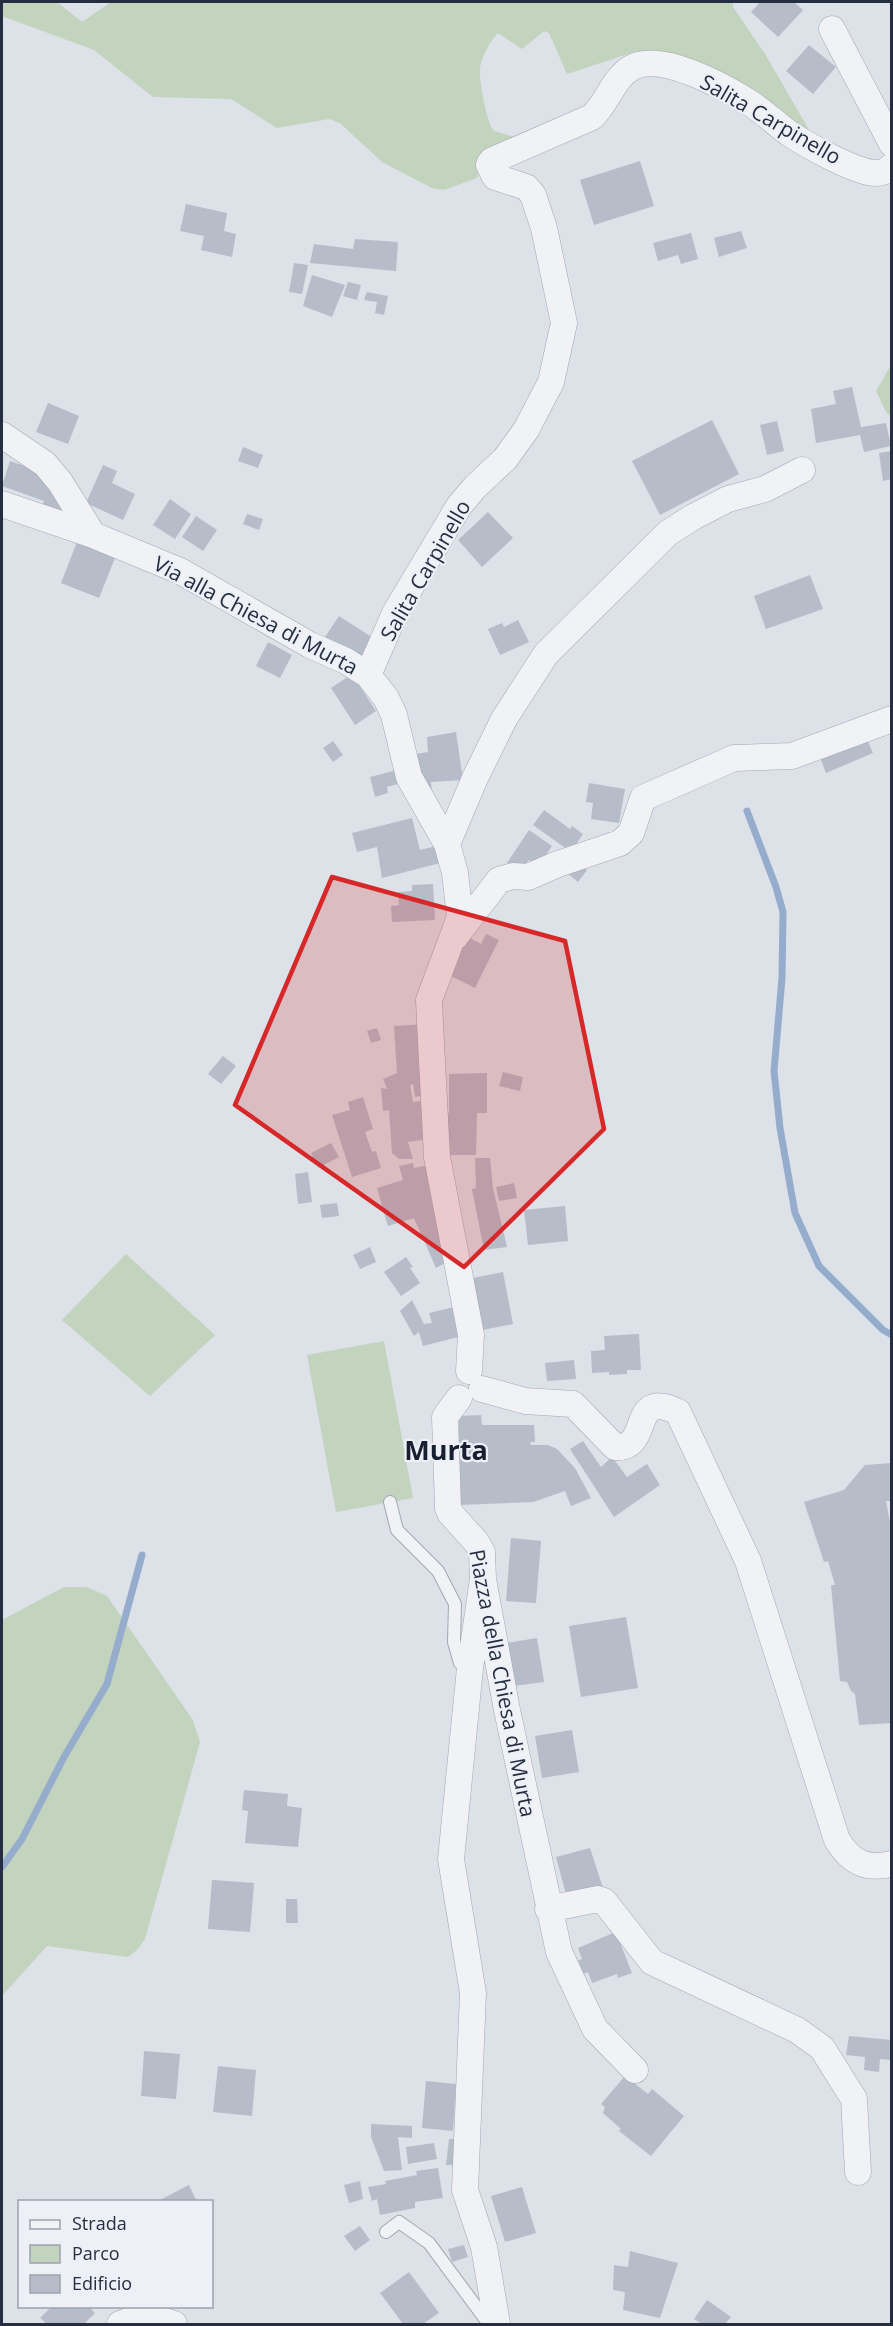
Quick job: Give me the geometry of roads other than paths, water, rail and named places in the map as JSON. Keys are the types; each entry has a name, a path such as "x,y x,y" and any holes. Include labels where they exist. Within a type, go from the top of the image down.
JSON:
{"street":[{"path":"832,29 891,144"},
{"name":"Salita Carpinello","path":"368,675 395,613 459,506 505,459 526,430 551,382 564,323 544,228 533,195 526,187 495,177 489,165 491,161 592,117 618,80 632,67 651,63 695,74 723,87 813,148 858,168 874,174 887,171 891,166"},
{"path":"2,435 45,464 60,482 93,535"},
{"path":"447,844 475,778 504,719 546,654 668,533 728,499 765,489 802,470"},
{"name":"Via alla Chiesa di Murta","path":"2,504 93,535 180,571 310,645 346,661 368,675 386,698 394,715 409,777 416,794 447,844 455,873 460,917 429,1000 437,1157 471,1335 470,1386"},
{"path":"453,940 499,880 513,876 528,877 620,843 631,833 643,798 734,758 792,756 891,720"},
{"path":"470,1386 525,1401 573,1404 615,1447 625,1448 633,1443 644,1413 651,1408 670,1408 678,1412 748,1561 837,1840 845,1853 856,1862 880,1867 891,1864"},
{"name":"Piazza della Chiesa di Murta","path":"470,1386 445,1417 448,1508 477,1543 483,1563 483,1579 507,1710 559,1952 596,2029 635,2070"},
{"path":"483,1579 470,1668 451,1859 473,1993 465,2190 484,2247 497,2325"},
{"path":"548,1909 598,1899 604,1901 652,1962 797,2030 822,2048 854,2099 858,2172"},
{"path":"120,2325 138,2319 160,2320 174,2325"}],"lane":[{"path":"390,1502 398,1530 438,1571 455,1604 454,1642 460,1663 470,1668"},
{"path":"386,2232 399,2222 429,2243 489,2325"}],"waterway":[{"path":"747,811 783,912 782,978 774,1071 780,1128 795,1213 819,1266 883,1330 892,1335"},
{"path":"2,1867 22,1839 64,1757 107,1684 142,1555"}],"district":[{"name":"Murta","path":"446,1449"}]}
